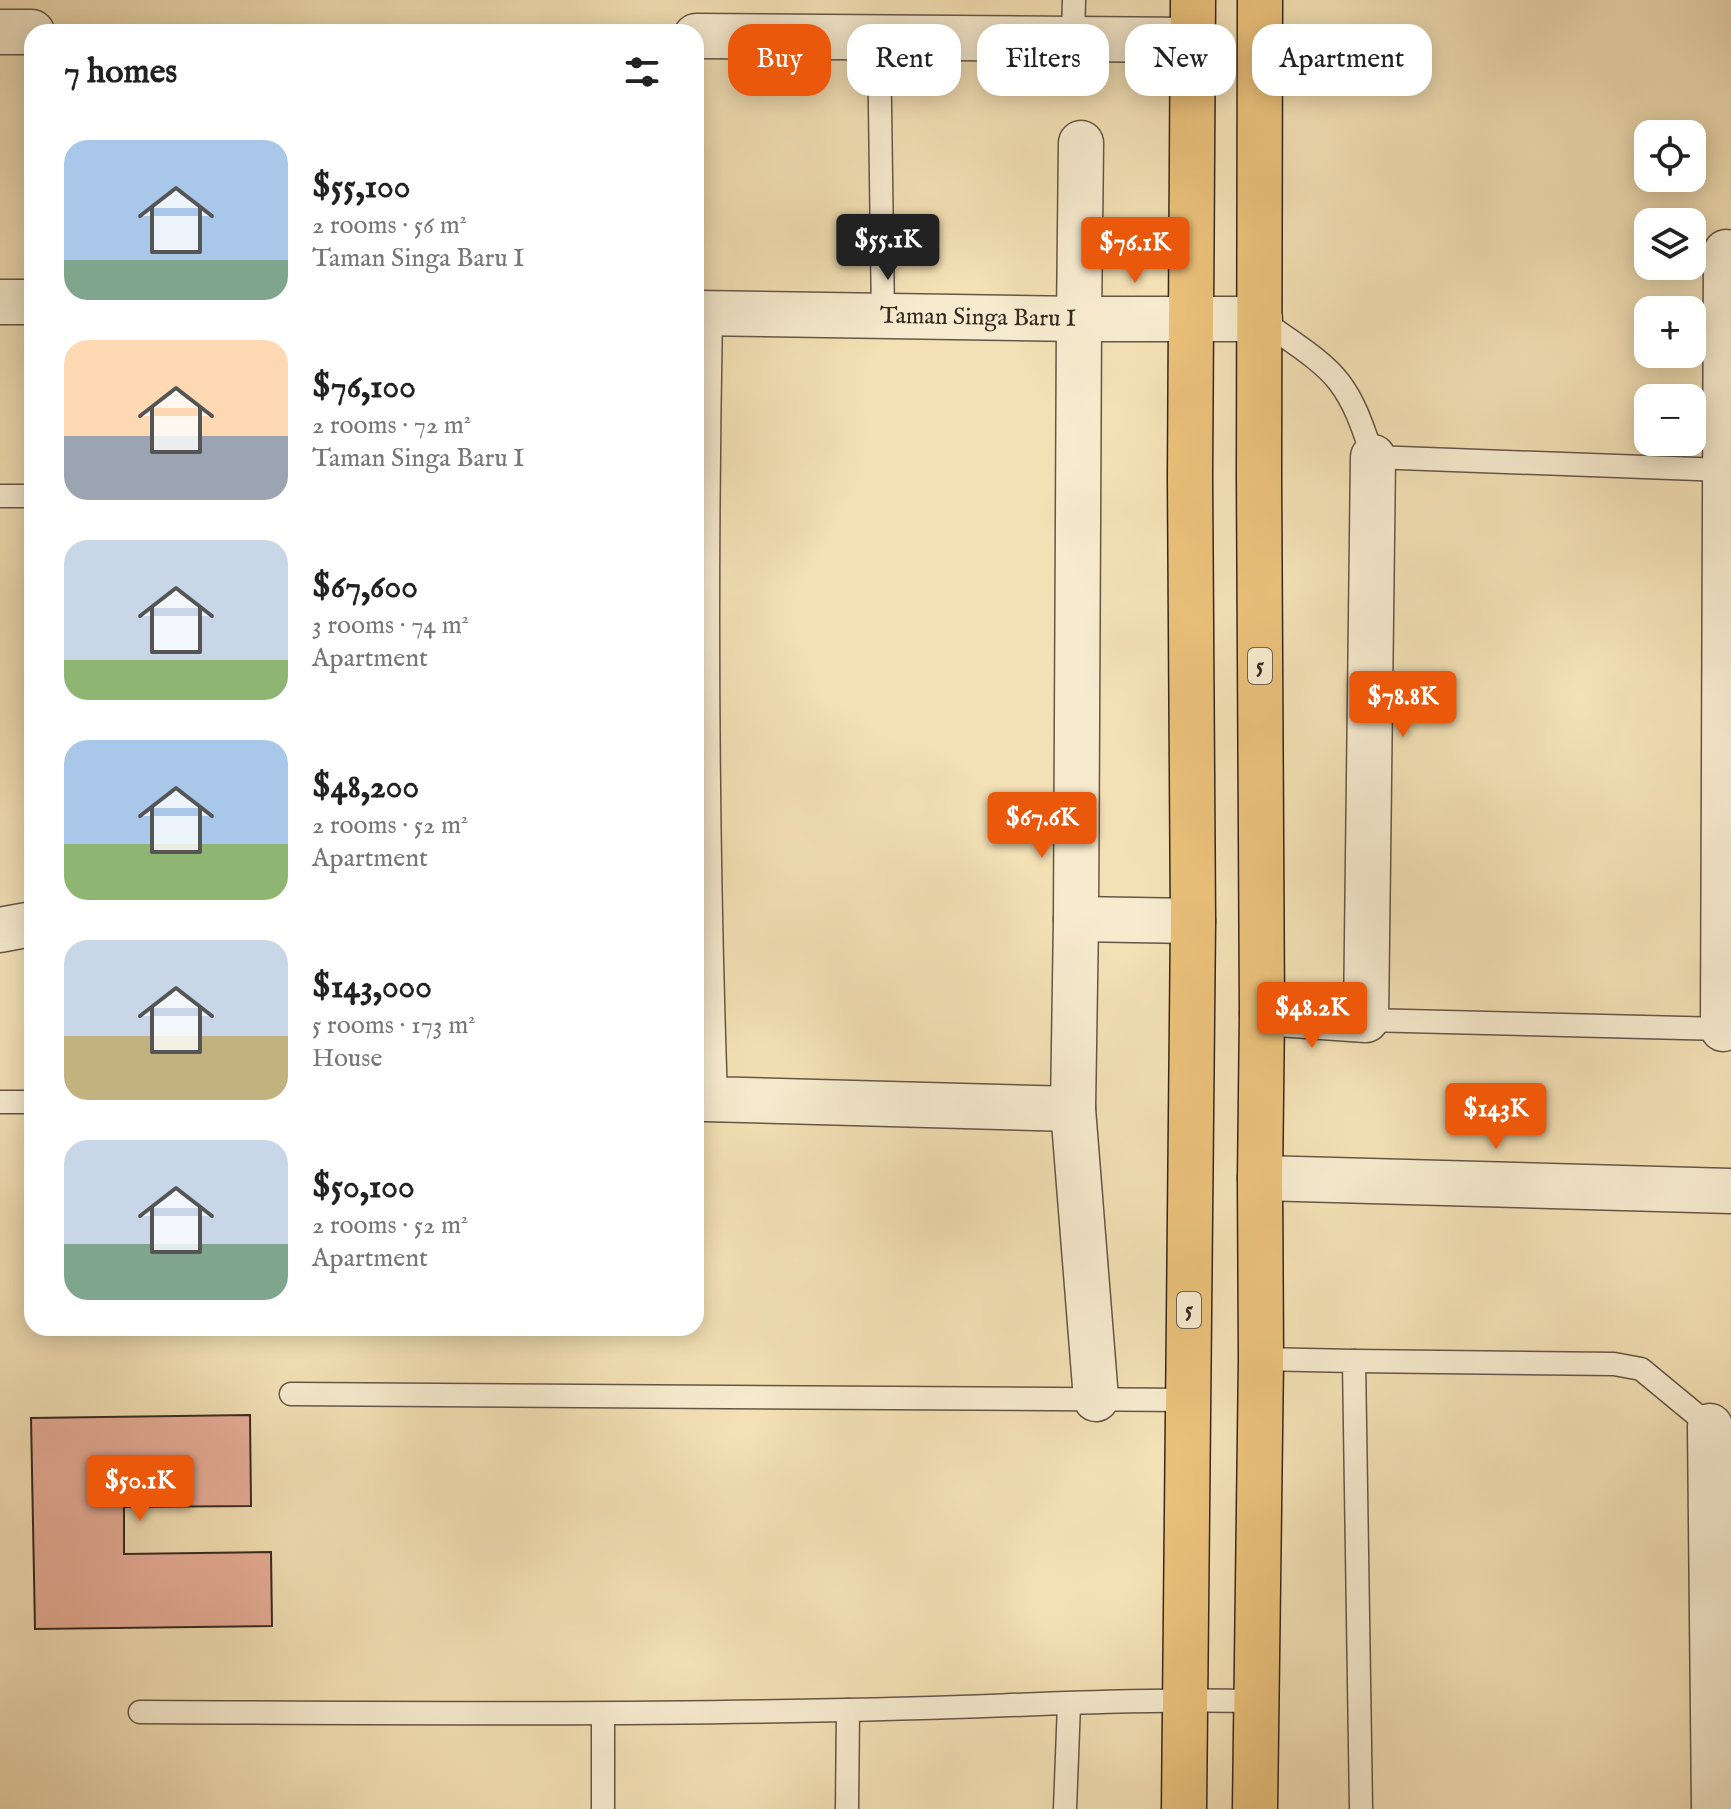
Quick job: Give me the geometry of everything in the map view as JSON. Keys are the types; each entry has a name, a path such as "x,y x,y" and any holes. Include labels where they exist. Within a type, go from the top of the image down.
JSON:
{"highway":[{"name":"5","path":"1255,1809 1262,1013 1260,0"},
{"name":"5","path":"1184,1809 1193,921 1190,477 1193,20"},
{"path":"1190,477 1259,476"}],"street":[{"path":"961,29 1074,19 1193,20"},
{"path":"0,32 24,32"},
{"path":"704,36 847,37"},
{"path":"1081,143 1073,1109 1096,1399"},
{"path":"1723,1029 1727,888 1726,252"},
{"path":"0,302 24,302"},
{"name":"Taman Singa Baru I","path":"704,313 1260,319"},
{"path":"1262,1013 1366,1020 1373,457"},
{"path":"1076,919 1193,921"},
{"path":"0,930 24,926"},
{"path":"704,1099 1073,1109"},
{"path":"1260,1178 1731,1191"},
{"path":"1710,1426 1714,1809"}],"lane":[{"path":"880,96 883,316"},
{"path":"1260,319 1338,381 1359,415 1373,457 1724,470"},
{"path":"0,496 24,496"},
{"path":"1366,1020 1723,1029"},
{"path":"0,1102 24,1102"},
{"path":"1261,1359 1614,1364 1641,1369 1710,1426"},
{"path":"1354,1361 1361,1809"},
{"path":"291,1394 1188,1400"},
{"path":"140,1712 603,1714 1184,1699 1256,1701"},
{"path":"1065,1809 1069,1704"},
{"path":"847,1809 848,1710"},
{"path":"603,1714 603,1809"}],"building":[{"path":"250,1415 251,1506 124,1507 124,1554 271,1552 272,1626 35,1629 31,1418"}]}
